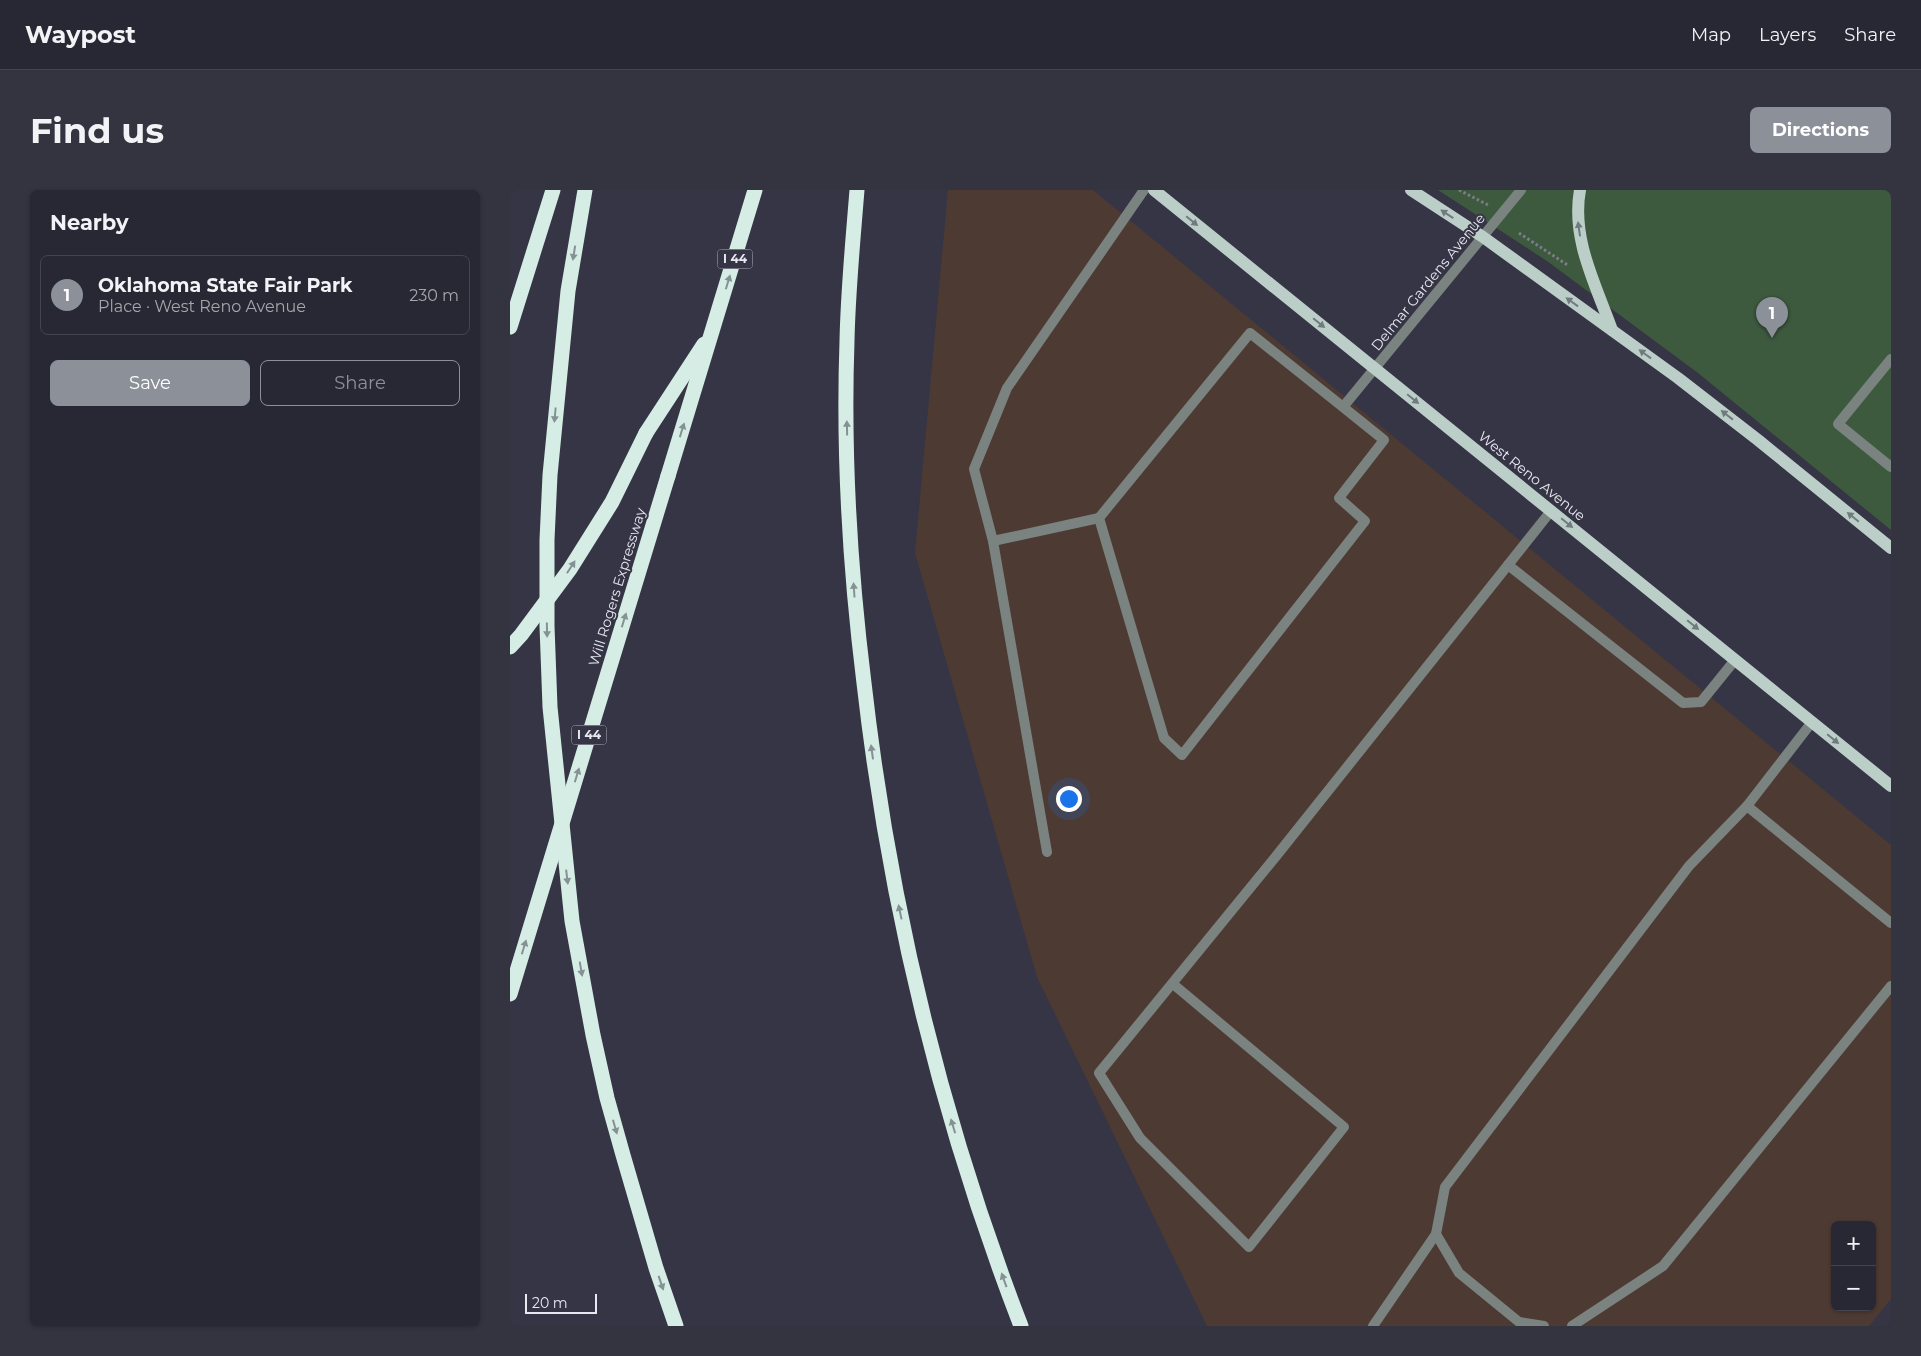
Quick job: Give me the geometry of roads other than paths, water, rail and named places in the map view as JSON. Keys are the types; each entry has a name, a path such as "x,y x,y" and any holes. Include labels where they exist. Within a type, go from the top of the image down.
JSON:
{"highway":[{"path":"510,327 553,190"},
{"path":"585,190 568,291 550,475 547,597 550,707 572,921 593,1035 622,1155 656,1268 676,1326"},
{"name":"Will Rogers Expressway","path":"510,994 755,190"},
{"path":"857,190 851,254 847,340 847,458 855,610 878,791 891,872 935,1066 976,1200 1021,1326"},
{"path":"510,313 521,291"},
{"path":"510,647 522,635 570,569 612,502 646,433 714,328"}],"main road":[{"name":"West Reno Avenue","path":"1154,190 1891,786"},
{"path":"1411,190 1483,237 1678,378 1891,548"},
{"path":"1580,190 1577,204 1577,225 1582,250 1612,330"}],"street":[{"path":"1047,852 993,541 974,469 1007,388 1121,220 1144,190"},
{"name":"Delmar Gardens Avenue","path":"1343,407 1521,190"},
{"path":"993,541 1098,518 1250,333 1384,440 1339,498 1365,521 1182,755 1164,738 1098,518"},
{"path":"1891,359 1838,424 1891,467"},
{"path":"1173,984 1344,1127 1249,1247 1140,1138 1099,1073 1173,984 1551,511"},
{"path":"1508,565 1683,703 1701,702 1735,660"},
{"path":"1374,1326 1436,1234 1445,1187 1689,866 1747,806 1812,722"},
{"path":"1747,806 1891,923"},
{"path":"1572,1326 1663,1266 1891,986"},
{"path":"1436,1234 1460,1273 1520,1322 1544,1326"}],"place":[{"name":"Oklahoma State Fair Park","path":"1772,338"}]}
